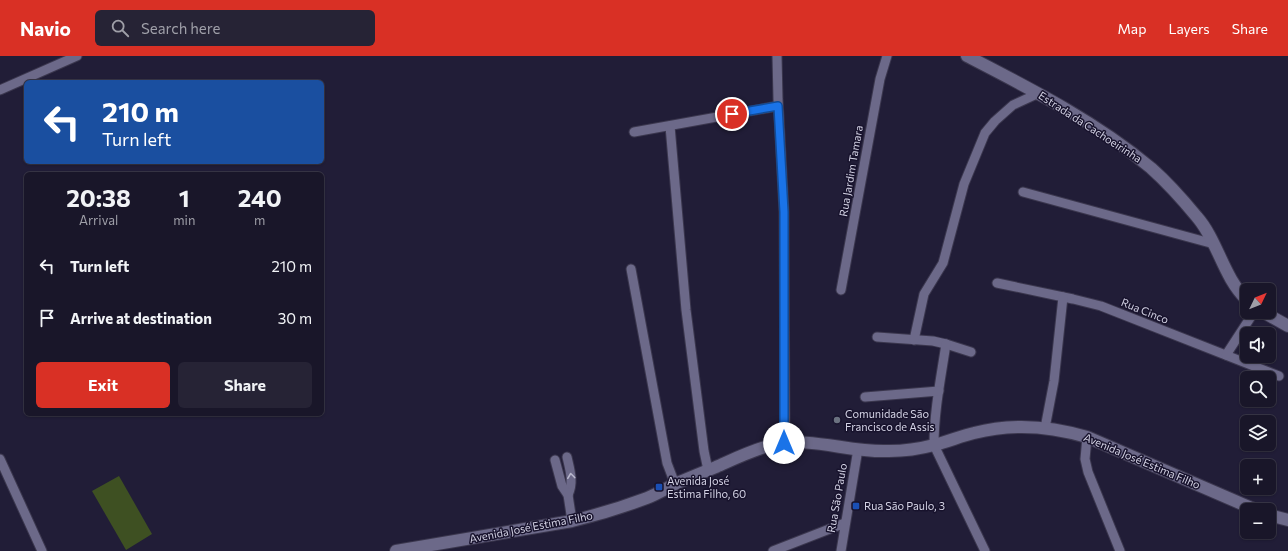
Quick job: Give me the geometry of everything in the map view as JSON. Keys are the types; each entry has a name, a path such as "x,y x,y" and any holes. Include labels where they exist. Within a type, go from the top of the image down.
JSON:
{"street":[{"path":"0,90 77,56"},
{"path":"777,56 778,106 784,212 784,443"},
{"name":"Rua Jardim Tamara","path":"841,290 880,79 887,56"},
{"name":"Estrada da Cachoeirinha","path":"967,56 1039,93 1131,152 1152,169 1178,194 1202,222 1232,279 1240,290"},
{"path":"914,340 924,294 944,263 964,184 985,133 995,121 1013,105 1039,93"},
{"path":"634,132 778,106"},
{"path":"670,126 686,310 704,451 708,470"},
{"path":"1022,192 1214,244"},
{"path":"631,269 667,463 675,484"},
{"name":"Rua Cinco","path":"997,283 1063,296 1101,306 1279,376"},
{"path":"1045,428 1054,381 1063,296"},
{"path":"1226,355 1249,319"},
{"path":"1276,319 1288,326"},
{"path":"877,337 933,341 971,352"},
{"path":"946,344 938,391 934,445 985,551"},
{"path":"866,397 938,391"},
{"name":"Avenida José Estima Filho","path":"396,551 572,521 647,498 675,484 757,450 784,443 806,442 887,452 921,448 974,432 1005,427 1045,428 1087,436 1240,503"},
{"path":"1087,436 1085,459 1088,472 1120,551"},
{"name":"Rua São Paulo","path":"841,551 844,523 858,449"},
{"path":"567,457 572,480 568,495"},
{"path":"0,459 42,551"},
{"path":"555,460 562,486 568,495 572,521"},
{"path":"1276,517 1288,520"},
{"path":"773,551 844,523"}],"green space":[{"path":"119,476 152,534 126,550 92,491"}],"place":[{"name":"Comunidade São Francisco de Assis","path":"837,420"},
{"name":"Avenida José Estima Filho, 60","path":"659,487"},
{"name":"Rua São Paulo, 3","path":"856,506"}],"route":[{"path":"732,114 778,106 784,212 784,443"}]}
